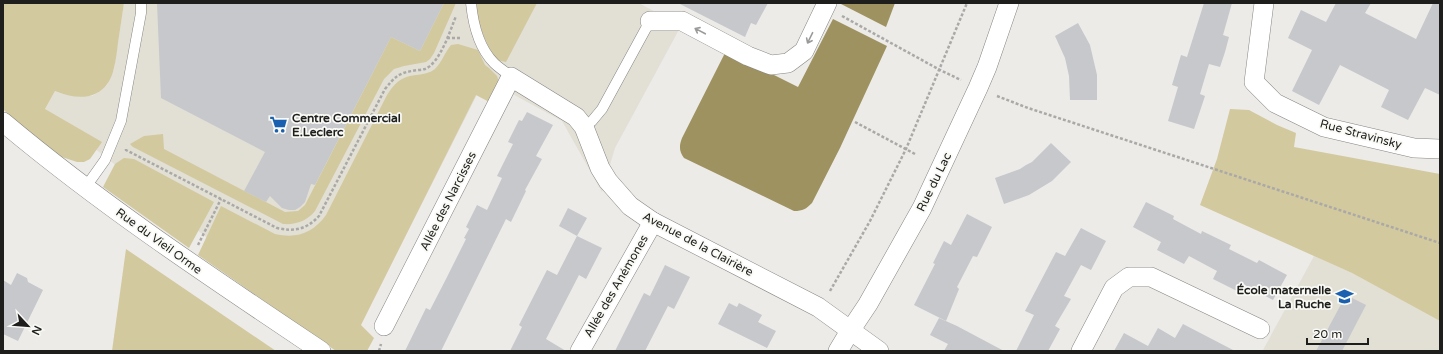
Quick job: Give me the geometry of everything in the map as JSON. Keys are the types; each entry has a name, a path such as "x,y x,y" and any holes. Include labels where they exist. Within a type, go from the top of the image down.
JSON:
{"street":[{"name":"Rue du Lac","path":"838,351 868,304 922,208 978,88 1009,3"},
{"name":"Rue Stravinsky","path":"1264,3 1254,82 1275,103 1324,127 1414,148 1440,150"},
{"path":"650,21 682,21 748,56 771,65 788,62 804,50 826,5"},
{"name":"Avenue de la Clairière","path":"511,77 576,117 584,127 600,168 630,206 653,222 818,307 879,351"},
{"name":"Allée des Narcisses","path":"384,326 511,77"},
{"name":"Rue du Vieil Orme","path":"3,122 85,188 187,261 321,351"},
{"name":"Allée des Anémones","path":"580,351 653,222"},
{"path":"1081,351 1114,288 1129,277 1151,277 1260,328"}],"lane":[{"path":"85,188 105,160 120,121 142,13 141,3"},
{"path":"471,3 473,20 486,55 511,77"},
{"path":"584,127 592,121 602,109 650,21"}],"path":[{"path":"818,307 834,285 870,221 906,149 967,3"},
{"path":"826,5 940,70 978,88 1028,108 1440,244"},
{"path":"120,121 126,150 278,228 287,230 299,229 311,224 320,216 385,89 401,72 425,69 434,62 441,51 459,10"},
{"path":"855,122 915,154"},
{"path":"187,261 196,250 221,199"}],"shaded area":[{"path":"3,3 124,3 115,65 111,78 99,92 92,95 83,97 55,91 45,109 102,142 90,159 84,162 77,162 59,156 3,109"},
{"path":"124,3 639,3 681,26 615,148 602,192 562,121 485,79 348,350 45,109 55,91 62,94 92,96 107,85 114,69"},
{"path":"444,3 456,3 434,53 426,62 394,69 384,79 315,211 301,222 283,224 133,147 130,144 144,136 163,134 164,149 285,212 298,211 305,205 391,37 420,51"},
{"path":"474,3 537,3 506,62 496,60 492,53 482,33"},
{"path":"841,3 895,3 886,27"},
{"path":"833,19 887,46 840,148 810,205 802,210 794,211 684,158 680,148 682,138 726,51 798,87"},
{"path":"458,44 478,50 485,65 497,76 500,85 491,103 476,95 361,325 374,338 367,351 336,351 198,255 221,206 275,234 290,236 297,235 316,226 326,215 387,95 392,88 397,82 406,77 427,73 435,69 451,45"},
{"path":"1230,109 1249,110 1296,133 1294,147 1440,174 1440,321 1352,273 1200,205 1217,159"},
{"path":"124,158 134,159 214,202 189,248 103,187 115,164"},
{"path":"126,249 276,351 112,351"},
{"name":"École maternelle La Ruche","path":"1314,256 1352,273 1440,321 1440,351 1263,350"}],"building":[{"name":"Centre Commercial E.Leclerc","path":"157,3 444,3 420,51 391,37 315,185 311,184 305,202 295,210 289,210 282,208 270,196 266,202 244,191 265,152 161,98"},
{"path":"678,3 768,3 756,25 751,23 745,37"},
{"path":"1204,3 1232,3 1223,35 1229,37 1225,52 1220,67 1209,64 1200,94 1205,96 1194,129 1168,121 1178,87 1172,85 1181,55 1187,57"},
{"path":"1336,3 1371,3 1365,13 1416,39 1433,3 1440,3 1440,95 1425,88 1408,120 1381,107 1389,90 1340,65 1319,105 1292,91 1312,50 1288,38 1301,10 1326,22"},
{"path":"1078,23 1090,45 1097,75 1097,100 1070,100 1069,76 1065,58 1055,36"},
{"path":"527,112 553,125 536,156 542,159 525,190 526,191 511,222 506,219 441,351 405,351 426,308 430,310 466,239 464,238 469,229 466,227 477,205 487,210 502,178 497,176 513,144 508,142 519,120 522,121"},
{"path":"1051,143 1071,162 1052,181 1029,195 1004,204 995,178 1020,169 1032,162"},
{"path":"1146,202 1174,216 1173,219 1201,234 1202,231 1231,245 1229,249 1257,263 1259,260 1287,275 1273,300 1245,285 1241,293 1213,279 1217,271 1189,256 1184,264 1157,250 1161,242 1133,227"},
{"path":"568,208 587,218 577,236 559,226"},
{"path":"967,214 992,227 977,257 973,256 957,287 959,289 946,321 914,305 935,264 933,263 944,241 951,245"},
{"path":"1081,228 1106,241 1091,270 1081,265 1064,296 1071,299 1055,326 1060,329 1048,351 1016,351 1034,315 1025,311 1056,252 1065,256"},
{"path":"577,236 602,248 586,279 579,275 546,339 566,351 510,351 522,327 519,325 547,270 557,275"},
{"path":"665,265 690,277 674,309 668,306 645,351 615,351 644,293 650,296"},
{"path":"17,273 27,278 28,282 43,290 18,341 3,334 3,280 11,285"},
{"path":"1346,295 1366,305 1342,351 1316,351"},
{"path":"729,303 737,307 739,303 762,315 758,322 776,331 767,348 718,324"},
{"path":"939,318 1004,351 944,351 948,344 930,335"},
{"path":"1183,324 1235,351 1114,351 1124,333 1148,346 1158,328 1175,338"}],"place":[{"name":"Centre Commercial E.Leclerc","path":"279,125"},
{"name":"École maternelle La Ruche","path":"1344,297"}]}
